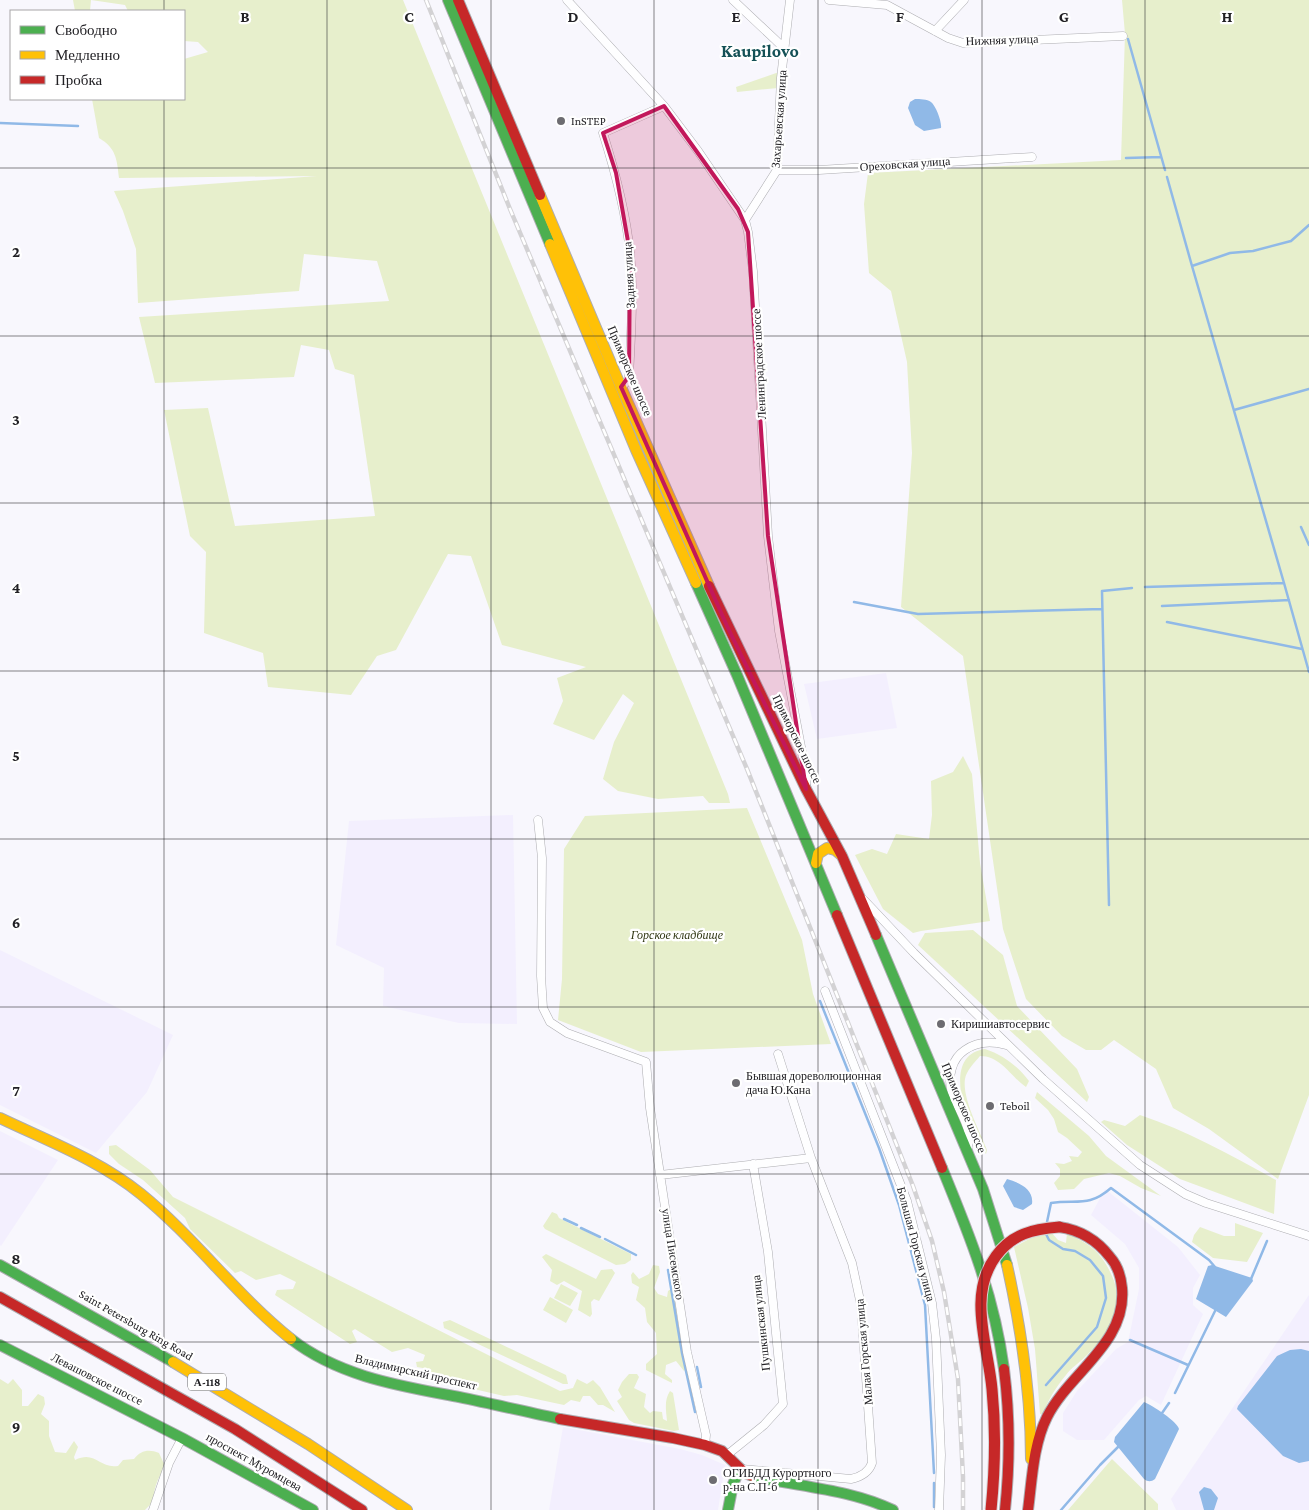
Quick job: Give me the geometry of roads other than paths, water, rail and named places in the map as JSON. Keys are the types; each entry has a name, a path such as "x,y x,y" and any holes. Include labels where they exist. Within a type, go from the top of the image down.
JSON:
{"main road":[{"name":"Приморское шоссе","path":"448,0 636,450 737,675 816,862 956,1200 981,1266 993,1311 1001,1356 1006,1402 1009,1450 1005,1510"},
{"name":"Приморское шоссе","path":"458,0 621,387 727,626 806,789 842,856 984,1189 1005,1254 1017,1308 1031,1418 1031,1489 1028,1510"},
{"path":"816,862 818,854 827,848 835,850 842,856"},
{"name":"Владимирский проспект","path":"0,1118 114,1175 139,1192 168,1218 248,1303 270,1323 298,1344 323,1359 349,1370 416,1389 578,1423 705,1445 715,1448 727,1456 750,1476 847,1494 874,1501 894,1510"},
{"path":"991,1510 995,1468 995,1432 988,1358 981,1311 982,1284 989,1266 997,1254 1015,1238 1042,1228 1059,1227 1084,1233 1113,1259 1120,1272 1124,1303 1119,1320 1111,1336 1065,1387 1046,1419 1031,1489"},
{"name":"Saint Petersburg Ring Road","path":"0,1265 79,1307 249,1407 320,1451 406,1510"},
{"name":"А-118","path":"0,1297 235,1429 362,1510"},
{"name":"Левашовское шоссе","path":"0,1345 182,1438"},
{"name":"проспект Муромцева","path":"182,1438 313,1510"},
{"path":"728,1510 733,1484 740,1469"}],"street":[{"name":"Ленинградское шоссе","path":"567,0 664,106 703,158 745,220 754,281 769,545 779,631 806,773 806,789"},
{"path":"733,0 784,48"},
{"name":"Захарьевская улица","path":"745,220 777,170 784,48 790,0"},
{"name":"Нижняя улица","path":"829,0 887,5 935,32 964,43 1123,36"},
{"path":"935,32 964,0"},
{"name":"Задняя улица","path":"621,387 628,381 630,376 630,253 616,173 603,133 664,106"},
{"name":"Ореховская улица","path":"777,170 819,170 1032,157"},
{"name":"улица Писемского","path":"538,820 542,858 541,976 543,1008 550,1022 566,1034 646,1062 650,1108 660,1176 688,1352 706,1435 705,1445"},
{"path":"859,895 914,953 1009,1046 1140,1165 1185,1194 1206,1203 1309,1236"},
{"name":"Большая Горская улица","path":"825,991 907,1201 932,1303 936,1338 941,1455 939,1510"},
{"path":"968,1151 968,1131 950,1087 950,1075 954,1062 962,1052 971,1046 996,1042 1009,1046"},
{"name":"Малая Горская улица","path":"740,1469 851,1479 858,1478 870,1468 872,1463 861,1305 852,1263 811,1158 778,1054"},
{"path":"660,1176 811,1158"},
{"name":"Пушкинская улица","path":"727,1456 764,1425 782,1404 768,1252 753,1164"},
{"path":"154,1510 169,1463 182,1438"}],"water":[{"path":"915,99 928,100 933,104 940,118 941,128 924,131 915,125 908,108 910,102"},
{"path":"1007,1179 1025,1187 1031,1194 1032,1204 1023,1210 1014,1207 1003,1186"},
{"path":"1212,1265 1252,1278 1253,1281 1226,1317 1196,1299 1208,1266"},
{"path":"1301,1349 1309,1351 1309,1461 1299,1463 1283,1456 1237,1409 1277,1356 1290,1350"},
{"path":"1144,1402 1170,1418 1179,1429 1155,1479 1152,1481 1144,1479 1114,1442 1115,1437"},
{"path":"1204,1487 1211,1489 1218,1498 1214,1510 1204,1510 1199,1492"}],"waterway":[{"path":"1128,39 1165,170"},
{"path":"0,123 78,126"},
{"path":"1126,158 1161,157"},
{"path":"1167,177 1192,266 1230,253 1253,251 1291,241 1309,225"},
{"path":"1145,587 1284,583 1192,266"},
{"path":"1234,410 1309,389"},
{"path":"1301,527 1309,545"},
{"path":"1284,583 1309,672"},
{"path":"1109,905 1102,591 1132,588"},
{"path":"1162,606 1289,600"},
{"path":"854,602 918,614 1102,609"},
{"path":"1167,622 1302,649"},
{"path":"820,1001 879,1148 899,1205 925,1305 934,1473"},
{"path":"1047,1222 1051,1203 1082,1202 1096,1198 1111,1188 1209,1260 1215,1269"},
{"path":"564,1219 577,1225"},
{"path":"581,1228 600,1237"},
{"path":"1045,1232 1049,1240 1063,1249 1075,1251 1090,1260 1103,1276 1106,1298 1097,1327 1046,1385"},
{"path":"605,1239 636,1255"},
{"path":"1251,1279 1267,1241"},
{"path":"668,1270 682,1353 695,1412"},
{"path":"1175,1393 1216,1309"},
{"path":"1130,1340 1188,1365"},
{"path":"697,1367 701,1387"},
{"path":"1160,1416 1169,1403"},
{"path":"1061,1510 1119,1446"},
{"path":"934,1483 934,1507"}],"railway":[{"path":"426,0 510,209 747,769 913,1186 932,1241 944,1292 958,1379 963,1510"}],"place":[{"name":"InSTEP","path":"561,121"},
{"name":"Киришиавтосервис","path":"941,1024"},
{"name":"Бывшая дореволюционная дача Ю.Кана","path":"736,1083"},
{"name":"Teboil","path":"990,1106"},
{"name":"ОГИБДД Курортного р-на С.П-б","path":"713,1480"}],"district":[{"name":"Kaupilovo","path":"760,51"}],"park label":[{"name":"Горское кладбище","path":"677,935"}]}
